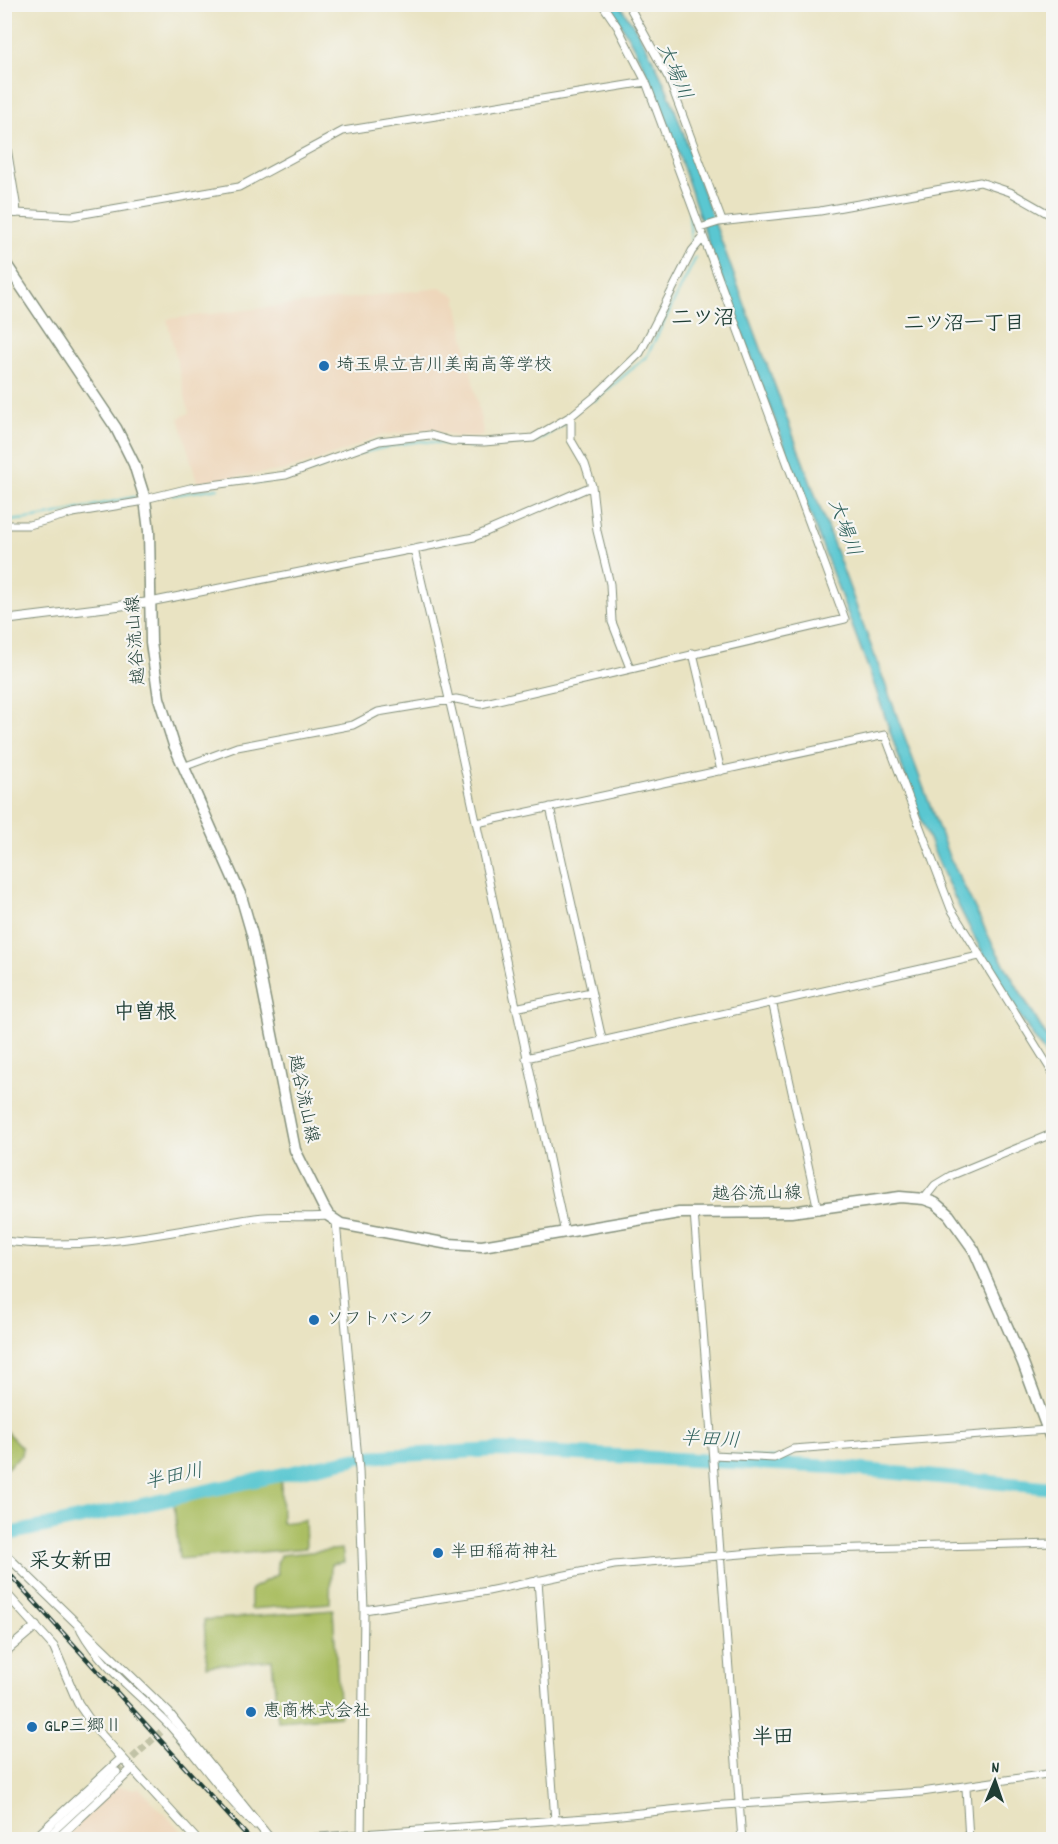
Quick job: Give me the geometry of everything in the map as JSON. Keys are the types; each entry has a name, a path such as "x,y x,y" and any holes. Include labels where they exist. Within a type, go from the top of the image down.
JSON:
{"main road":[{"name":"越谷流山線","path":"4,261 123,440 134,464 145,500 150,544 151,643 159,698 183,767 241,896 252,934 292,1140 309,1180 332,1219 471,1246 694,1212 818,1210 900,1197 924,1199"},
{"path":"924,1199 935,1203 949,1215 974,1250 1023,1363 1053,1447"}],"street":[{"path":"183,767 237,747 353,725 378,712 449,699 481,704 622,673 630,668 693,653 844,620 646,82 617,26 602,4"},
{"path":"628,4 669,79 721,221"},
{"path":"4,212 72,216 239,187 343,131 646,82"},
{"path":"4,133 16,213"},
{"path":"701,228 721,221 820,211 980,182 999,186 1053,217"},
{"path":"4,525 29,525 73,513 145,500 190,488 286,474 379,441 430,435 451,441 484,442 533,438 571,419 640,353 692,251 703,238"},
{"path":"571,419 571,440 585,464 592,486 597,531 610,584 612,622 630,668"},
{"path":"4,620 150,602 474,537 592,486"},
{"path":"414,549 477,823 565,1233"},
{"path":"693,653 721,771"},
{"path":"477,823 885,735 951,909 1053,1075"},
{"path":"550,807 602,1039"},
{"path":"526,1058 602,1039 980,956"},
{"path":"515,1008 591,992"},
{"path":"772,1002 818,1210"},
{"path":"924,1199 935,1185 951,1176 1053,1132"},
{"path":"694,1212 742,1839"},
{"path":"4,1241 98,1244 256,1218 332,1219 352,1372 356,1427 364,1610 362,1836"},
{"path":"713,1459 774,1458 793,1449 1047,1430"},
{"path":"364,1610 477,1593 614,1565 834,1548 1053,1543"},
{"path":"4,1553 168,1712 271,1839"},
{"path":"538,1580 555,1821"},
{"path":"4,1591 36,1626 58,1655 71,1689 86,1717 197,1839"},
{"path":"79,1625 90,1647 168,1725 240,1812 262,1829"},
{"path":"4,1653 36,1626"},
{"path":"162,1731 168,1725"},
{"path":"33,1839 122,1758"},
{"path":"56,1839 132,1769"},
{"path":"44,1839 117,1772"},
{"path":"277,1839 362,1836 739,1804 966,1788 1053,1773"},
{"path":"966,1788 969,1839"}],"shaded area":[{"name":"埼玉県立吉川美南高等学校","path":"440,288 456,296 484,436 457,437 432,429 377,436 347,450 286,470 197,482 179,418 189,413 167,319"},
{"path":"116,1787 140,1789 189,1839 63,1840"}],"green space":[{"path":"5,1430 22,1448 21,1455 5,1470"},
{"path":"281,1480 282,1523 305,1520 306,1548 179,1559 174,1502"},
{"path":"342,1549 344,1562 331,1564 330,1603 251,1609 251,1589 278,1574 277,1564 280,1555"},
{"path":"333,1610 340,1716 278,1721 272,1660 207,1666 204,1620"}],"water":[{"path":"608,5 619,5 633,24 666,87 948,854 994,947 1053,1048 1053,1066 999,982 967,923 939,863 918,812 870,673 717,266 671,132 644,66"}],"waterway":[{"path":"689,212 691,243"},
{"path":"594,401 647,356 696,257"},
{"path":"253,483 287,479 365,452 400,444 421,441 474,447 535,442 566,423"},
{"path":"173,495 218,488"},
{"path":"4,521 53,515 135,497"},
{"name":"半田川","path":"364,1457 497,1450 833,1467 1054,1488"},
{"name":"半田川","path":"4,1535 353,1459"}],"tunnel":[{"path":"117,1772 162,1731"}],"railway":[{"path":"4,1568 251,1840"}],"place":[{"name":"埼玉県立吉川美南高等学校","path":"324,366"},
{"name":"ソフトバンク","path":"314,1320"},
{"name":"半田稲荷神社","path":"438,1553"},
{"name":"恵商株式会社","path":"251,1712"},
{"name":"GLP三郷Ⅱ","path":"32,1727"}],"district":[{"name":"二ツ沼","path":"703,320"},
{"name":"二ツ沼一丁目","path":"964,325"},
{"name":"中曽根","path":"145,1014"},
{"name":"采女新田","path":"71,1563"},
{"name":"半田","path":"773,1739"}],"water label":[{"name":"大場川","path":"673,72"},
{"name":"大場川","path":"843,528"}]}
